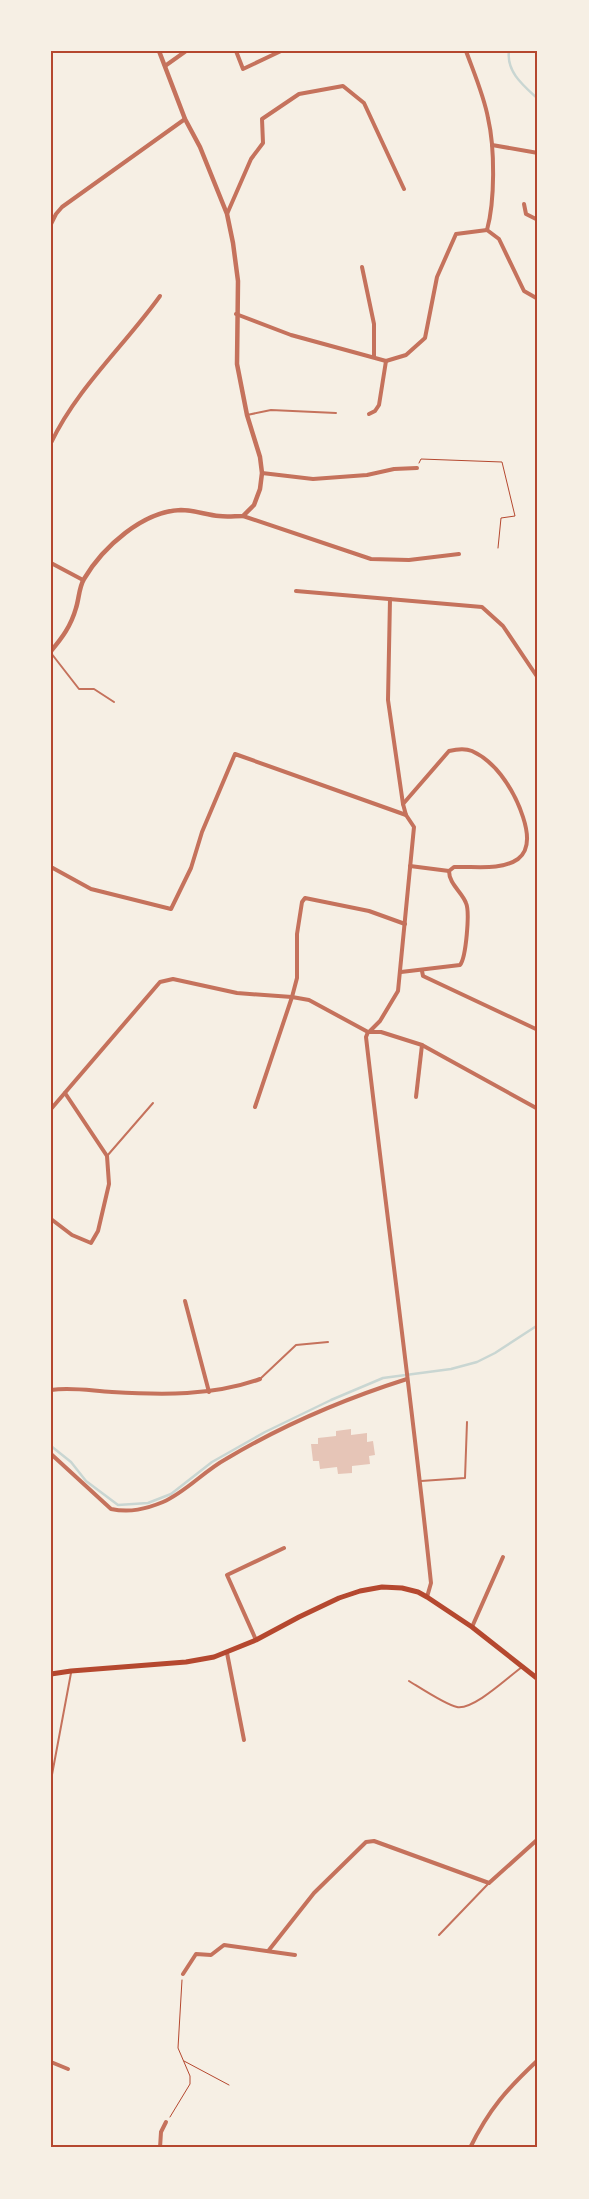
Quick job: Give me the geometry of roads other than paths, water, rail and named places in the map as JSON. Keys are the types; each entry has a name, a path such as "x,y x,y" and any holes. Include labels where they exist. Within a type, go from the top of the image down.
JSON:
{"main road":[{"path":"51,1674 186,1662 227,1653 339,1598 360,1591 382,1587 402,1588 418,1592 427,1597 472,1627 538,1679"}],"street":[{"path":"159,51 185,119 200,147 227,214 238,281 236,314 237,364 247,415 260,457 262,473 260,489 254,505 243,516"},
{"path":"165,66 186,51"},
{"path":"236,51 243,69 281,51"},
{"path":"466,51 488,117 492,145 491,215 487,230"},
{"path":"227,214 251,159 263,143 262,119 299,94 344,86 364,103 404,189"},
{"path":"51,224 62,207 185,119"},
{"path":"492,145 538,153"},
{"path":"524,204 526,214 538,220"},
{"path":"236,314 291,334 386,360 406,355 425,338 437,277 456,234 487,230 499,239 524,291 538,299"},
{"path":"362,267 374,324 374,357"},
{"path":"52,440 61,422 160,296"},
{"path":"369,414 375,411 379,405 386,360"},
{"path":"262,473 313,479 367,475 394,469 417,468"},
{"path":"51,652 68,630 76,610 83,580 104,553 123,536 146,520 166,512 182,510 220,516 243,516 371,559 409,560 460,554"},
{"path":"51,563 83,580"},
{"path":"296,591 482,607 503,626 538,678"},
{"path":"390,599 388,700 406,815 414,827 398,992 375,1028 368,1032 366,1037 421,1481 431,1584 427,1597"},
{"path":"404,804 449,751 458,749 471,750 486,759 502,776 518,806 527,829 526,846 523,852 519,858 504,866 454,867 449,872"},
{"path":"51,867 90,889 171,909 191,868 202,832 235,754 406,815"},
{"path":"410,866 449,872"},
{"path":"401,972 460,965 463,962 468,912 466,904 449,877 449,872"},
{"path":"255,1107 292,997 296,978 296,934 302,902 305,898 369,911 405,924"},
{"path":"422,971 423,976 538,1030"},
{"path":"51,1109 160,982 173,978 237,993 309,1000 368,1032 382,1032 407,1038 422,1045 538,1110"},
{"path":"416,1097 422,1045"},
{"path":"51,1220 72,1234 91,1243 98,1231 109,1184 107,1156 65,1093"},
{"path":"185,1302 209,1392"},
{"path":"51,1390 65,1388 114,1392 209,1392 239,1387 260,1379"},
{"path":"51,1454 111,1508 121,1511 135,1510 166,1501 226,1458 301,1420 369,1391 407,1379"},
{"path":"256,1640 227,1575 284,1548"},
{"path":"472,1627 503,1558"},
{"path":"227,1653 244,1740"},
{"path":"269,1950 314,1893 366,1842 374,1841 489,1883 538,1839"},
{"path":"183,1974 196,1954 211,1955 224,1945 269,1950 295,1956"},
{"path":"470,2148 481,2125 494,2105 538,2060"},
{"path":"51,2062 68,2069"},
{"path":"160,2148 162,2132 166,2122"}],"lane":[{"path":"247,415 270,410 336,413"},
{"path":"51,652 79,689 94,689 114,702"},
{"path":"107,1156 153,1102"},
{"path":"260,1379 296,1345 328,1342"},
{"path":"421,1481 465,1478 466,1422"},
{"path":"409,1681 456,1707 466,1706 480,1698 522,1666"},
{"path":"51,1780 71,1671"},
{"path":"439,1935 489,1883"}],"waterway":[{"path":"509,51 510,66 513,72 522,84 538,99"},
{"path":"51,1446 71,1462 86,1481 118,1505 148,1503 171,1494 212,1462 265,1432 331,1400 383,1378 451,1369 477,1362 495,1353 538,1325"}]}
